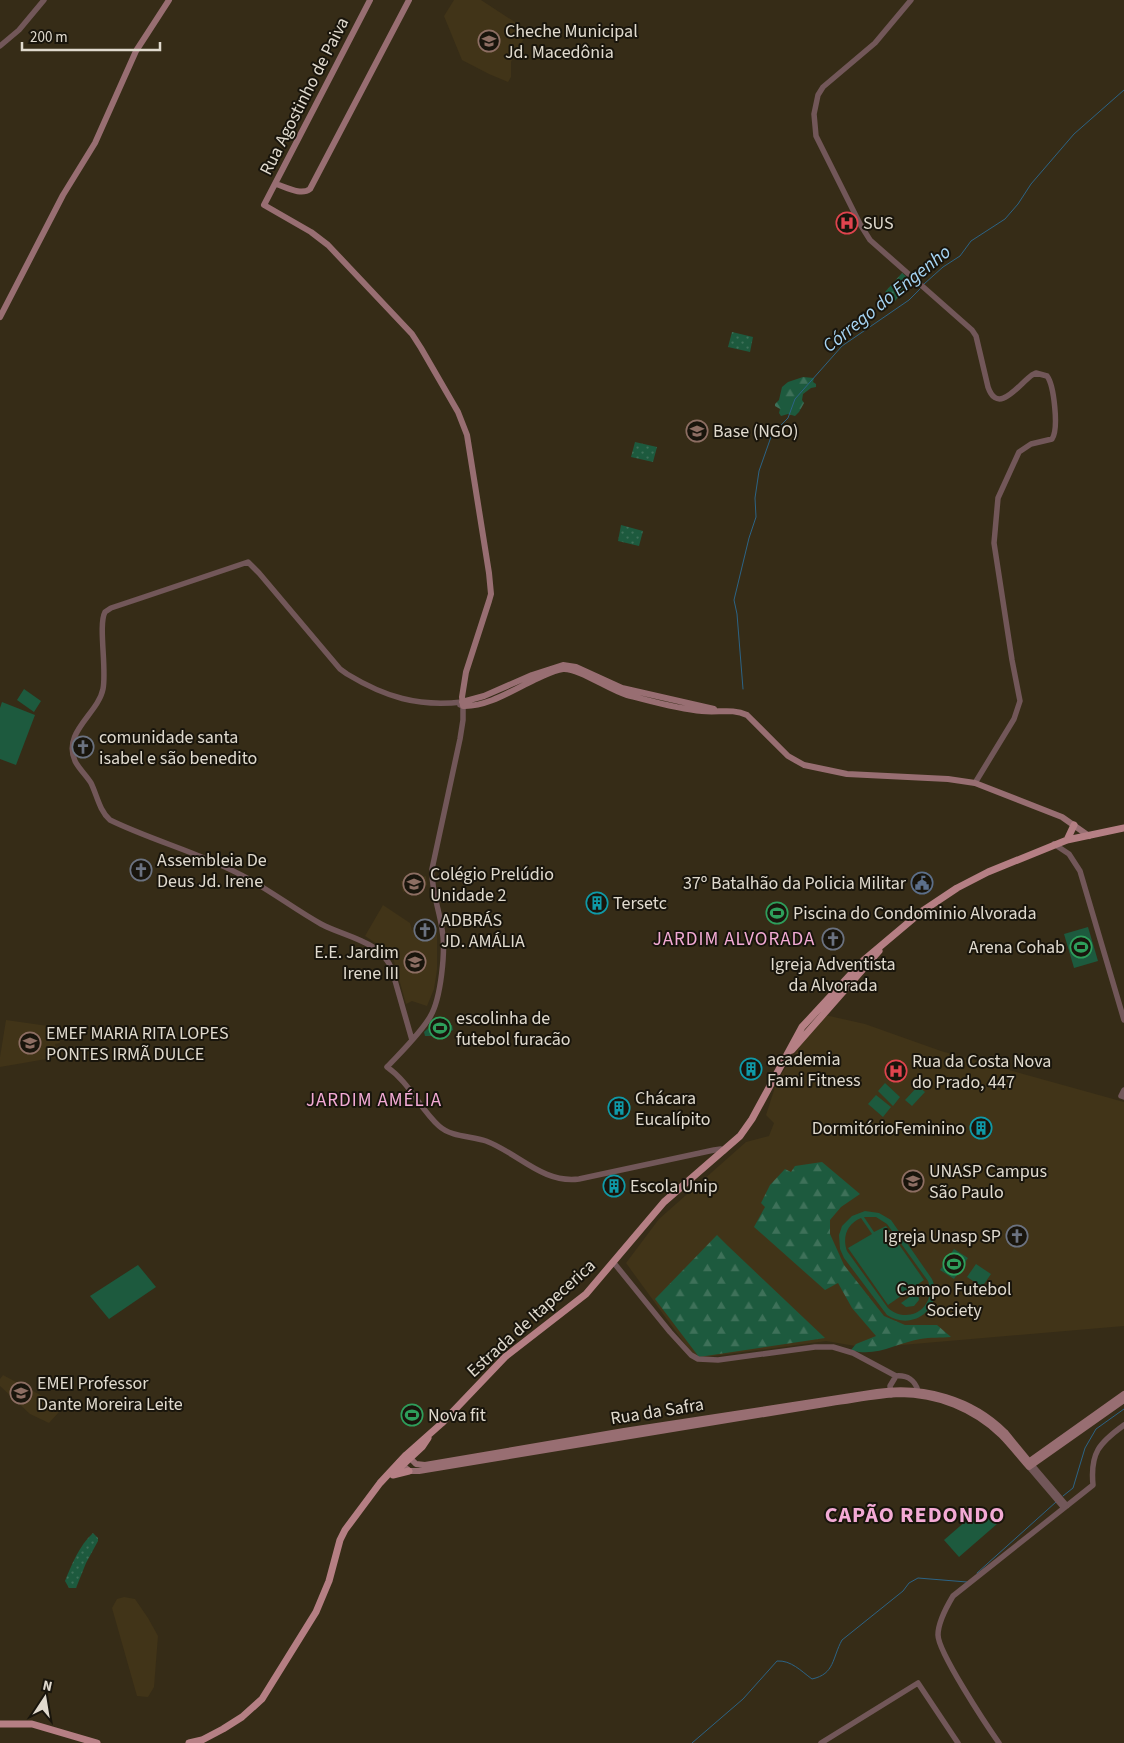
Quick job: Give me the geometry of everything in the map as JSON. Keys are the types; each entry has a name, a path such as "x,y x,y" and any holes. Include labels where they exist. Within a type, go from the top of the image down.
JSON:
{"main road":[{"path":"0,317 8,305 67,188 95,143 136,51 169,0"},
{"name":"Rua Agostinho de Paiva","path":"370,0 264,205 318,237 412,334 462,421 471,454 480,526 489,573 490,594 475,650 466,672 463,687 463,704"},
{"path":"276,184 301,192 307,192 310,189 408,0"},
{"path":"463,704 473,706 497,698 550,673 562,669 572,671 611,690 634,697 702,711 736,711 747,715 788,756 798,763 809,767 847,774 948,778 974,783 1063,818 1089,836"},
{"path":"1067,840 1074,825"},
{"name":"Estrada de Itapecerica","path":"188,1743 202,1740 231,1724 251,1710 262,1698 316,1612 329,1582 340,1540 345,1530 374,1492 408,1456 418,1442 429,1435 505,1356 586,1294 664,1202 724,1151 745,1130 782,1062 814,1023 892,936 921,912 957,888 1012,861 1067,840 1124,828"},
{"path":"756,1112 757,1122"},
{"name":"Rua da Safra","path":"408,1456 416,1464 425,1465 624,1431 890,1392 918,1391 946,1397 970,1407 983,1415 1004,1431 1029,1464"},
{"path":"890,1392 940,1400 960,1407 980,1418 1029,1464"},
{"name":"Rua da Safra","path":"409,1471 890,1392"},
{"path":"1029,1464 1124,1394"},
{"path":"1029,1464 1124,1400"},
{"path":"400,1464 409,1471"},
{"name":"Estrada de Itapecerica","path":"374,1492 392,1476 400,1464"},
{"path":"392,1476 409,1471"},
{"path":"0,1724 32,1724 96,1743"}],"street":[{"path":"0,46 19,30 44,0"},
{"path":"910,0 875,43 823,87 815,104 814,123 816,136 865,234 972,330 976,336 990,392 995,398 1001,399 1006,397 1036,373 1048,377 1056,423 1052,439 1031,444 1019,452 998,498 994,543 1020,701 1014,718 974,783"},
{"path":"412,1040 389,962 383,954 373,947 323,925 243,876 110,820 102,809 89,780 74,760 73,751 74,737 77,730 95,706 103,688 102,620 104,612 144,596 248,562 340,669 347,674 400,699 427,703 463,704 460,739 432,869 432,889 443,937 442,974 431,1016 412,1040 387,1066 398,1076 445,1131 488,1142 548,1176 565,1180 579,1179 714,1150 721,1149 724,1151"},
{"path":"1054,844 1070,854 1080,871 1124,1020"},
{"path":"614,1263 670,1332 698,1360 718,1360 833,1347 853,1353 896,1376 910,1379 914,1382 918,1391"},
{"path":"890,1392 891,1382 896,1376"},
{"path":"999,1743 940,1644 938,1635 943,1617 953,1596 1093,1485 1092,1466 1098,1449 1108,1438 1124,1426"},
{"path":"1029,1464 1065,1506"},
{"path":"821,1743 918,1683 958,1743"}],"shaded area":[{"name":"Cheche Municipal Jd. Macedônia","path":"454,0 481,0 527,30 528,33 511,62 511,77 508,82 462,60 444,16"},
{"name":"SUS","path":"851,215 857,225 843,232 837,221"},
{"name":"Colégio Prelúdio Unidade 2","path":"426,876 427,885 403,892 401,881"},
{"name":"E.E. Jardim Irene III","path":"383,905 410,923 412,930 425,930 434,924 437,934 437,970 434,989 427,1006 412,1001 406,1004 392,954 365,936"},
{"name":"UNASP Campus São Paulo","path":"825,1015 865,1024 941,1051 1124,1102 1124,1326 867,1348 826,1341 700,1358 690,1351 626,1263 659,1219 746,1142 769,1136 774,1123 766,1115 777,1081 809,1032"},
{"name":"EMEF MARIA RITA LOPES PONTES IRMÃ DULCE","path":"6,1020 55,1027 56,1034 59,1034 60,1043 55,1044 58,1057 0,1067"},
{"name":"EMEI Professor Dante Moreira Leite","path":"3,1375 48,1399 59,1412 49,1423 30,1414 0,1386 0,1379"},
{"path":"124,1597 135,1599 158,1636 154,1687 148,1697 137,1696 112,1608 117,1599"}],"green space":[{"path":"902,273 912,281 895,301 885,292"},
{"path":"732,332 753,337 750,352 728,347"},
{"path":"803,377 814,378 813,382 816,384 816,387 803,394 802,400 804,403 795,416 788,414 781,416 779,413 780,409 775,404 779,400 782,387 788,382"},
{"path":"635,442 657,447 653,462 631,457"},
{"path":"621,525 643,531 639,546 618,541"},
{"path":"24,689 41,701 34,712 17,700"},
{"path":"2,702 35,715 16,765 0,759 0,708"},
{"name":"Arena Cohab","path":"1088,927 1098,961 1074,968 1064,934"},
{"name":"escolinha de futebol furacão","path":"440,1017 449,1025 452,1025 453,1030 441,1036 425,1036 424,1032"},
{"path":"885,1083 900,1097 893,1106 878,1091"},
{"path":"918,1086 925,1092 912,1106 905,1100"},
{"path":"876,1095 891,1107 883,1117 868,1104"},
{"path":"822,1162 860,1194 841,1207 830,1220 830,1234 844,1265 884,1316 905,1325 937,1325 951,1337 920,1339 877,1351 860,1352 851,1350 856,1344 876,1336 852,1308 838,1283 825,1290 754,1227 765,1207 761,1203 770,1185 785,1169 791,1172 795,1166"},
{"path":"865,1211 879,1213 891,1220 932,1279 935,1290 934,1299 930,1308 924,1314 916,1319 907,1321 897,1320 887,1315 844,1258 840,1249 839,1235 842,1226 852,1216","holes":["864,1217 876,1217 887,1224 928,1281 929,1299 925,1306 912,1314 904,1315 888,1308 847,1251 845,1241 849,1227 861,1218 872,1234 848,1248 888,1305 924,1280 886,1226 874,1232"]},
{"path":"717,1235 825,1338 699,1357 655,1299"},
{"name":"Campo Futebol Society","path":"954,1249 968,1258 954,1279 940,1270"},
{"path":"976,1264 991,1274 982,1287 967,1277"},
{"path":"138,1265 156,1287 109,1319 90,1296"},
{"path":"918,1291 919,1300 914,1306 906,1307 901,1303"},
{"path":"982,1507 997,1524 959,1557 944,1540"},
{"path":"93,1533 98,1538 98,1541 86,1563 76,1588 69,1588 65,1581 70,1568 80,1549"}],"waterway":[{"name":"Córrego do Engenho","path":"924,284 943,267 960,256 971,241 1005,219 1031,184 1074,134 1124,90"},
{"name":"Córrego do Engenho","path":"743,689 737,614 734,600 756,517 755,498 759,471 772,434 788,418 795,399 842,346 909,300 920,289"},
{"path":"1063,1496 1073,1488 1085,1448 1096,1429 1124,1409"},
{"path":"977,1573 1056,1502"},
{"path":"692,1743 743,1699 777,1661 791,1664 812,1679 825,1673 832,1664 842,1640 903,1591 909,1583 918,1578 967,1582"}],"place":[{"name":"Cheche Municipal Jd. Macedônia","path":"489,41"},
{"name":"SUS","path":"847,223"},
{"name":"Base (NGO)","path":"697,431"},
{"name":"comunidade santa isabel e são benedito","path":"83,747"},
{"name":"Assembleia De Deus Jd. Irene","path":"141,870"},
{"name":"37º Batalhão da Policia Militar","path":"922,883"},
{"name":"Colégio Prelúdio Unidade 2","path":"414,884"},
{"name":"Tersetc","path":"597,903"},
{"name":"Piscina do Condominio Alvorada","path":"777,913"},
{"name":"ADBRÁS JD. AMÁLIA","path":"425,930"},
{"name":"Igreja Adventista da Alvorada","path":"833,939"},
{"name":"Arena Cohab","path":"1081,947"},
{"name":"E.E. Jardim Irene III","path":"415,962"},
{"name":"escolinha de futebol furacão","path":"440,1028"},
{"name":"EMEF MARIA RITA LOPES PONTES IRMÃ DULCE","path":"30,1043"},
{"name":"academia Fami Fitness","path":"751,1069"},
{"name":"Rua da Costa Nova do Prado, 447","path":"896,1071"},
{"name":"Chácara Eucalípito","path":"619,1108"},
{"name":"DormitórioFeminino","path":"981,1128"},
{"name":"UNASP Campus São Paulo","path":"913,1181"},
{"name":"Escola Unip","path":"614,1186"},
{"name":"Igreja Unasp SP","path":"1017,1236"},
{"name":"Campo Futebol Society","path":"954,1264"},
{"name":"EMEI Professor Dante Moreira Leite","path":"21,1393"},
{"name":"Nova fit","path":"412,1415"}],"district":[{"name":"JARDIM ALVORADA","path":"734,938"},
{"name":"JARDIM AMÉLIA","path":"374,1099"},
{"name":"CAPÃO REDONDO","path":"915,1514"}]}
